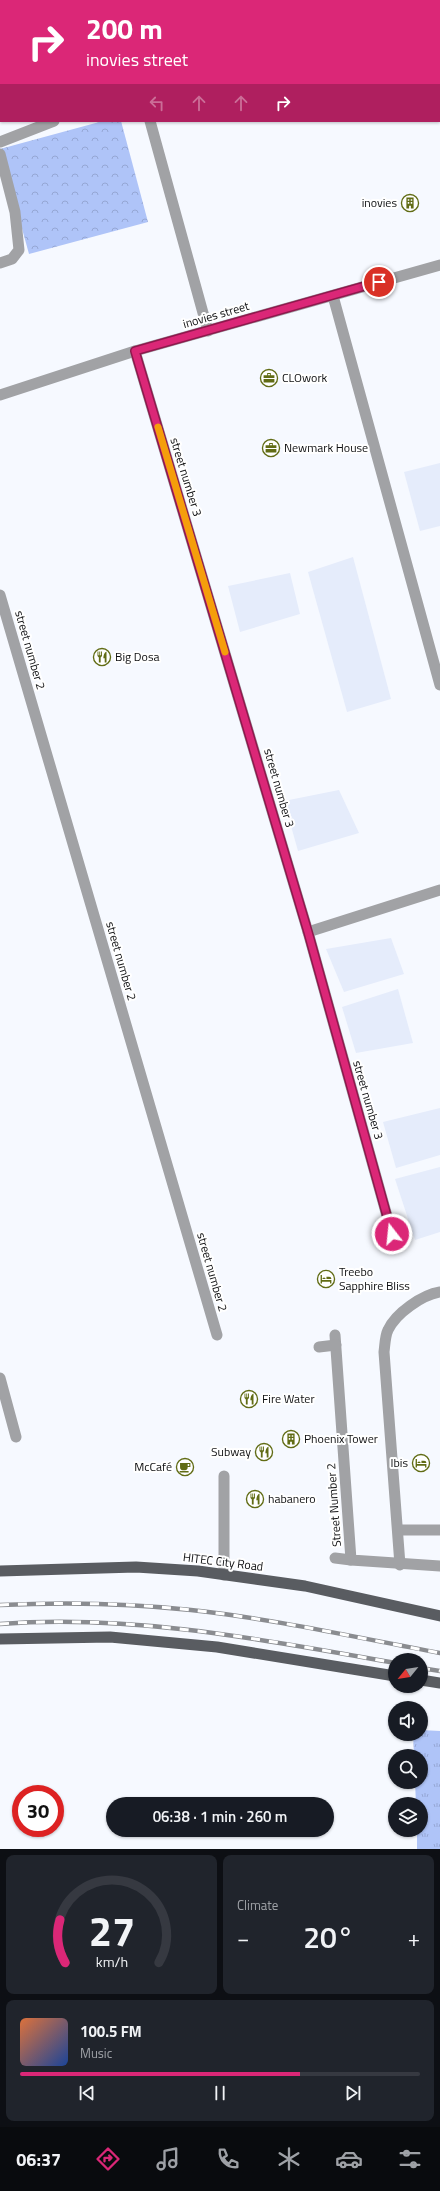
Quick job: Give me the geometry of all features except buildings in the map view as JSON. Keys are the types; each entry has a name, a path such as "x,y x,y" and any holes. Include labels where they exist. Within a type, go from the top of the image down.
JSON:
{"main road":[{"name":"HITEC City Road","path":"0,1571 136,1566 198,1571 305,1586 440,1616"},
{"path":"0,1639 42,1637 118,1638 216,1647 388,1675"},
{"path":"428,1681 440,1683"}],"street":[{"path":"0,142 51,122"},
{"path":"150,122 208,331"},
{"path":"0,154 15,212 19,250 12,259 0,263"},
{"name":"inovies street","path":"0,395 135,351 440,265"},
{"path":"333,296 440,685"},
{"name":"street number 3","path":"135,351 308,932 392,1234"},
{"name":"street number 2","path":"0,595 217,1335"},
{"path":"308,932 440,890"},
{"path":"400,1565 384,1352 387,1331 398,1316 421,1300 440,1292"},
{"name":"Street Number 2","path":"319,1346 335,1340 350,1560 400,1565 440,1566"},
{"path":"0,1378 16,1437"},
{"path":"224,1476 224,1575"},
{"path":"398,1530 440,1530"},
{"path":"335,1558 350,1560"}],"shaded area":[{"path":"440,463 440,526 420,531 404,472"},
{"path":"353,557 391,699 347,712 308,572"},
{"path":"290,573 300,614 240,632 228,586"},
{"path":"339,790 359,833 298,851 284,801"},
{"path":"391,938 404,974 344,992 326,949"},
{"path":"398,989 413,1043 356,1053 342,1007"},
{"path":"440,1108 440,1155 396,1168 383,1122"},
{"path":"440,1167 440,1232 415,1240 395,1179"}],"green space":[{"path":"99,122 121,122 148,222 29,254 0,149"},
{"path":"428,1730 440,1731 440,1849 417,1849 417,1837 428,1837 428,1797 416,1797 415,1789 428,1789 428,1749 414,1749 413,1741 428,1741"}],"railway":[{"path":"0,1605 96,1604 191,1610 254,1618 440,1653"},
{"path":"0,1624 50,1622 149,1626 248,1638 388,1662"},
{"path":"428,1669 440,1671"}],"slow traffic":[{"path":"158,427 225,652"}],"place":[{"name":"inovies","path":"410,203"},
{"name":"CLOwork","path":"269,378"},
{"name":"Newmark House","path":"271,448"},
{"name":"Big Dosa","path":"102,657"},
{"name":"Treebo Sapphire Bliss","path":"326,1279"},
{"name":"Fire Water","path":"249,1399"},
{"name":"Phoenix Tower","path":"291,1439"},
{"name":"Subway","path":"264,1452"},
{"name":"Ibis","path":"421,1463"},
{"name":"McCafé","path":"185,1467"},
{"name":"habanero","path":"255,1499"}],"route":[{"path":"379,282 135,351 308,932 392,1234"}]}
